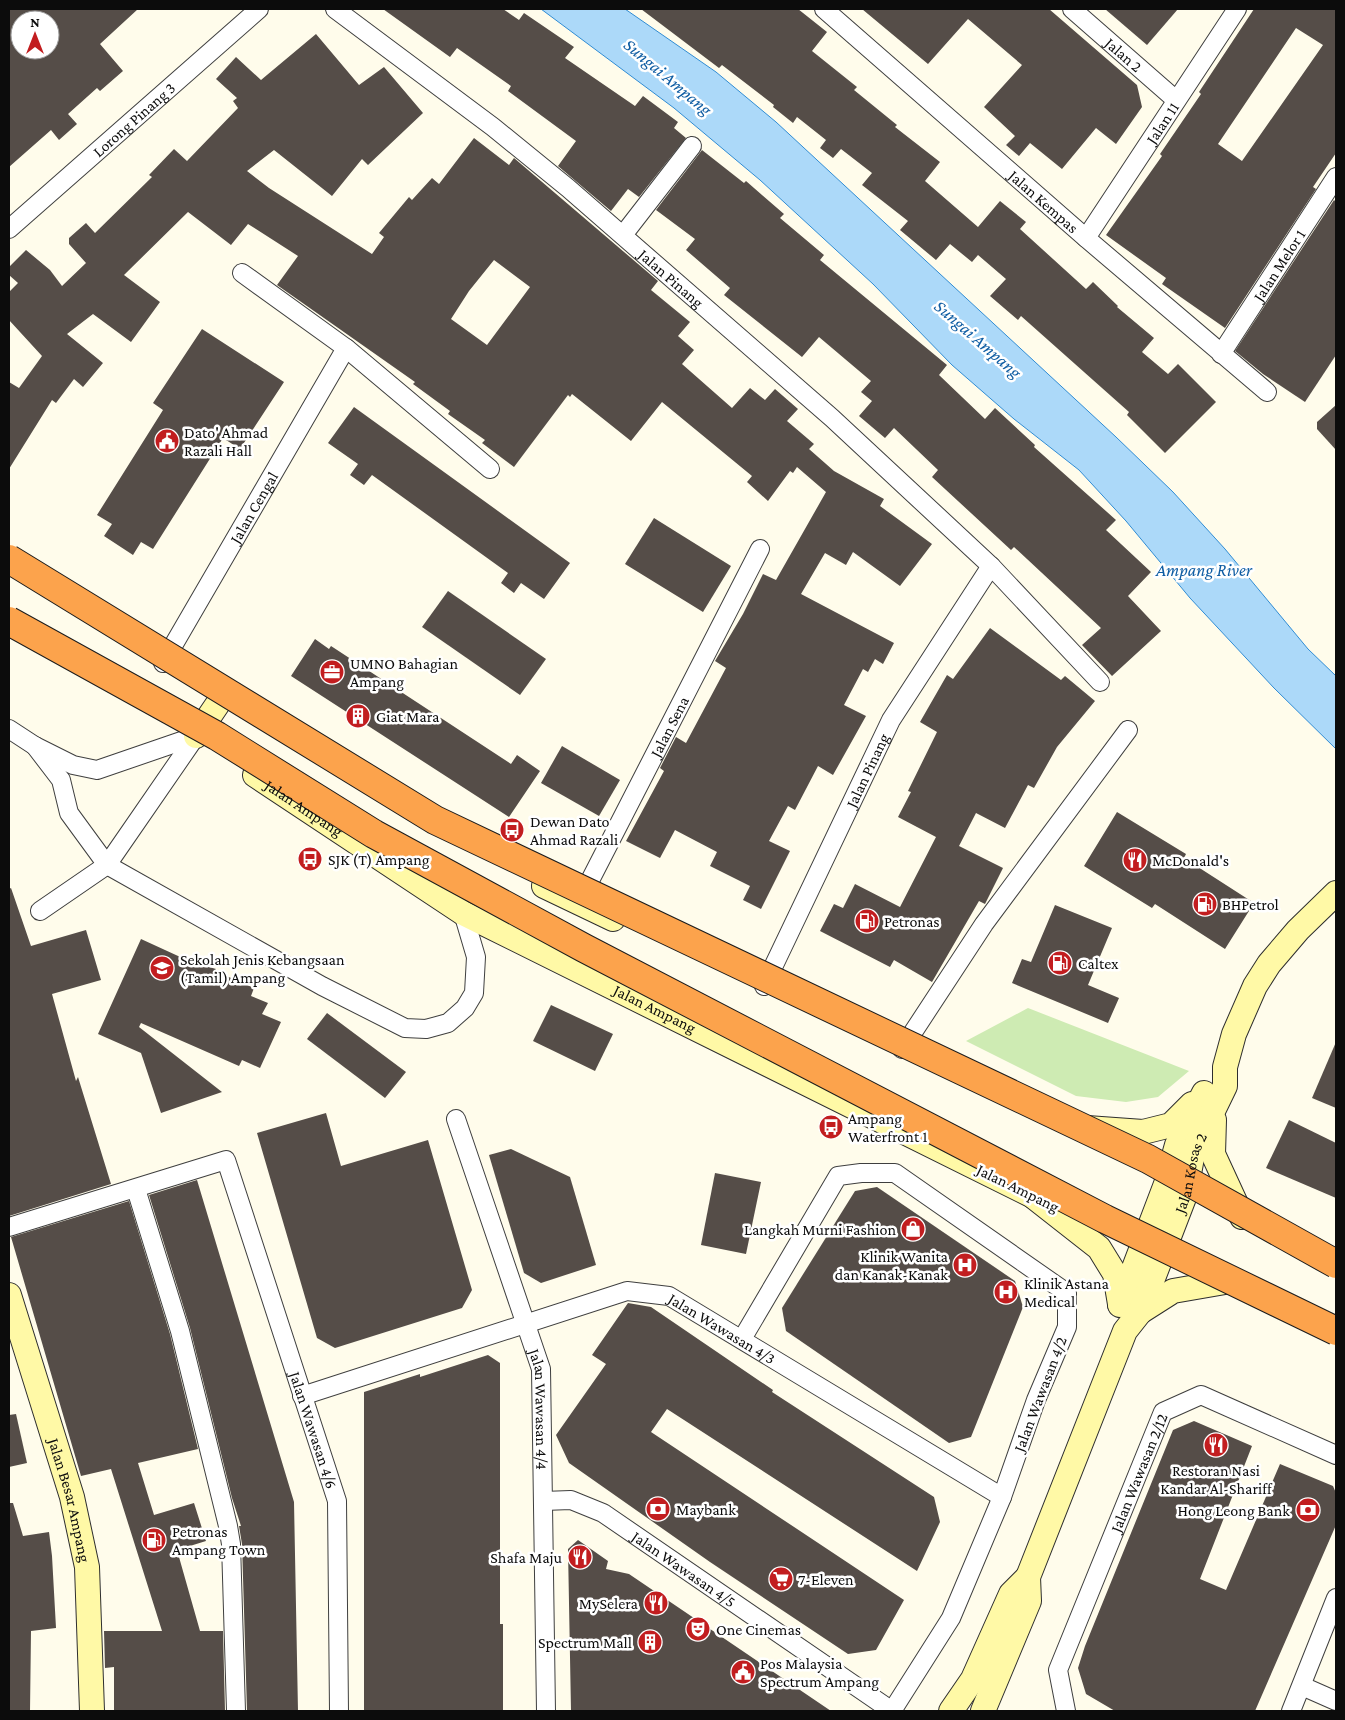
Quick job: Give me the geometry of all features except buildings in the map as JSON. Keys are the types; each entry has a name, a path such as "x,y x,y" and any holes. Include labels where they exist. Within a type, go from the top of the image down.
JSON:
{"highway":[{"path":"9,559 434,820 1148,1159 1336,1264"},
{"path":"9,619 217,736 374,834 584,948 1105,1219 1336,1331"}],"main road":[{"path":"9,575 420,823 578,904 902,1048 1068,1126 1176,1189 1336,1268"},
{"name":"Jalan Ampang","path":"9,619 196,736 463,913 1034,1197 1225,1282 1336,1338"},
{"path":"196,736 219,702"},
{"name":"Jalan Kosas 2","path":"1130,1309 1153,1279 1152,1250 1176,1189 1178,1145 1211,1096 1211,1079 1225,1067 1234,1034 1255,986 1269,964 1320,906 1336,893"},
{"path":"1068,1126 1143,1132 1170,1125 1211,1096"},
{"path":"1211,1096 1213,1154 1245,1224"},
{"path":"1034,1197 1099,1248 1115,1274 1130,1309"},
{"path":"983,1711 1011,1594 1028,1577 1125,1331 1130,1309 1152,1250"},
{"path":"1130,1309 1173,1291 1225,1282"},
{"name":"Jalan Besar Ampang","path":"9,1295 72,1498 87,1567 92,1711"},
{"path":"951,1711 986,1693"},
{"path":"973,1711 986,1693"}],"street":[{"name":"Lorong Pinang 3","path":"9,229 259,9"},
{"name":"Jalan Pinang","path":"335,9 493,127 623,235 832,418 991,566 1100,682"},
{"name":"Jalan Kempas","path":"824,9 1086,238 1267,392"},
{"name":"Jalan 2","path":"1072,9 1176,100"},
{"name":"Jalan 11","path":"1086,238 1237,9"},
{"path":"623,235 692,146"},
{"name":"Jalan Melor 1","path":"1221,354 1336,177"},
{"path":"242,273 346,348 490,469"},
{"name":"Jalan Cengal","path":"161,667 346,348"},
{"name":"Jalan Sena","path":"578,904 760,549"},
{"name":"Jalan Pinang","path":"764,987 891,720 991,566"},
{"path":"9,729 35,746 73,765 97,770 196,736"},
{"path":"902,1048 984,924 1128,730"},
{"path":"40,911 107,865 196,736"},
{"path":"35,746 61,780 70,813 107,865 322,986 405,1028 426,1029 448,1023 466,1008 474,993 476,956 463,913"},
{"name":"Jalan Wawasan 4/4","path":"456,1119 541,1369 546,1711"},
{"name":"Jalan Wawasan 4/6","path":"136,1189 226,1160 337,1501 339,1711"},
{"name":"Jalan Wawasan 4/2","path":"742,1339 838,1176 861,1173 894,1173 1067,1293 1067,1327 1036,1400 1002,1497 951,1618 892,1711"},
{"path":"9,1227 136,1189 180,1331 228,1526 231,1544 236,1711"},
{"name":"Jalan Wawasan 4/3","path":"302,1396 525,1326 627,1291 669,1296 1002,1497"},
{"name":"Jalan Wawasan 2/12","path":"1066,1711 1058,1670 1163,1412 1201,1395 1336,1455"},
{"name":"Jalan Wawasan 4/5","path":"543,1501 571,1500 603,1513 892,1711"},
{"path":"1291,1711 1336,1598"},
{"path":"1302,1686 1336,1701"}],"green space":[{"path":"1028,1008 1189,1071 1158,1097 1126,1102 1076,1096 966,1041"}],"water":[{"name":"Ampang River","path":"541,9 625,9 716,72 776,122 1116,437 1173,492 1225,549 1308,649 1336,676 1336,749 1274,688 1190,598 1126,521 1079,470 1014,419 952,365 873,284 760,180 674,108"}],"place":[{"name":"Dato' Ahmad Razali Hall","path":"167,441"},
{"name":"UMNO Bahagian Ampang","path":"332,672"},
{"name":"Giat Mara","path":"358,716"},
{"name":"Dewan Dato Ahmad Razali","path":"512,830"},
{"name":"SJK (T) Ampang","path":"310,859"},
{"name":"McDonald's","path":"1135,860"},
{"name":"BHPetrol","path":"1205,904"},
{"name":"Petronas","path":"867,921"},
{"name":"Caltex","path":"1060,963"},
{"name":"Sekolah Jenis Kebangsaan (Tamil) Ampang","path":"162,968"},
{"name":"Ampang Waterfront 1","path":"831,1127"},
{"name":"Langkah Murni Fashion","path":"913,1229"},
{"name":"Klinik Wanita dan Kanak-Kanak","path":"965,1265"},
{"name":"Klinik Astana Medical","path":"1006,1292"},
{"name":"Restoran Nasi Kandar Al-Shariff","path":"1216,1445"},
{"name":"Maybank","path":"658,1509"},
{"name":"Hong Leong Bank","path":"1308,1510"},
{"name":"Petronas Ampang Town","path":"154,1540"},
{"name":"Shafa Maju","path":"580,1557"},
{"name":"7-Eleven","path":"781,1579"},
{"name":"MySelera","path":"656,1603"},
{"name":"One Cinemas","path":"698,1629"},
{"name":"Spectrum Mall","path":"650,1642"},
{"name":"Pos Malaysia Spectrum Ampang","path":"743,1672"}],"water label":[{"name":"Sungai Ampang","path":"668,77"},
{"name":"Sungai Ampang","path":"978,339"}]}
